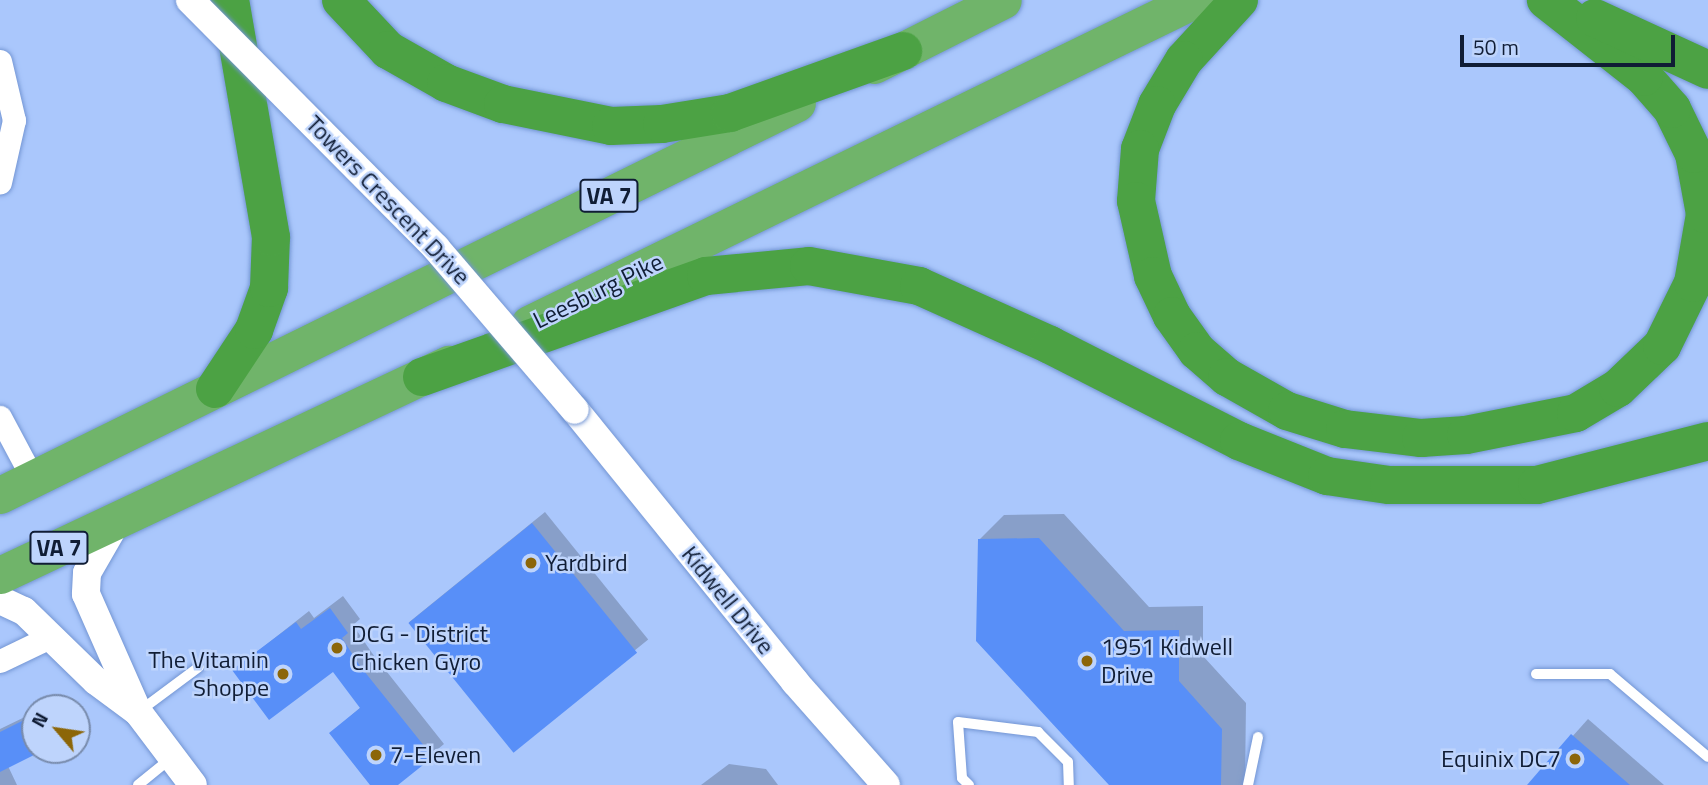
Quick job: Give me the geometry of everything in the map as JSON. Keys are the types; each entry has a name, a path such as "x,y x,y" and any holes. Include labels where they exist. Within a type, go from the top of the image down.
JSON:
{"highway":[{"path":"215,389 254,330 269,288 271,236 230,0"},
{"path":"341,0 388,50 446,83 503,104 611,126 662,124 730,113 903,51"},
{"name":"VA 7","path":"0,495 1003,0"},
{"name":"Leesburg Pike","path":"0,575 422,377 1194,0"},
{"path":"1240,0 1184,60 1157,105 1140,149 1136,201 1153,276 1172,316 1197,351 1227,377 1287,411 1345,429 1421,438 1466,435 1576,413 1618,388 1662,346 1693,283 1705,215 1694,154 1672,109 1644,77 1546,0"},
{"path":"1555,0 1708,70"},
{"path":"422,377 706,276 809,266 919,286 1050,345 1239,441 1327,476 1389,485 1537,485 1708,441"}],"street":[{"name":"Towers Crescent Drive","path":"190,0 391,201 575,410"},
{"path":"0,182 14,120 2,73"},
{"name":"Kidwell Drive","path":"575,410 795,682 886,785"},
{"path":"1,423 33,479"},
{"path":"117,521 87,573 86,594 138,712"},
{"path":"0,600 24,611 50,637 138,712 193,785"},
{"path":"0,661 50,637"}],"lane":[{"path":"138,712 199,667"},
{"path":"1536,674 1610,674 1708,757"},
{"path":"969,785 962,778 958,722 1038,732 1068,762 1069,785"},
{"path":"1248,785 1258,737"},
{"path":"138,785 173,757"}],"building":[{"path":"532,523 637,653 514,753 408,623"},
{"name":"1951 Kidwell Drive","path":"1039,538 1124,631 1179,630 1179,681 1222,729 1221,785 1109,785 976,641 978,539"},
{"path":"330,608 348,633 342,638 360,666 433,757 398,785 370,785 329,733 360,708 333,672 269,720 232,670 296,622 301,629"},
{"path":"21,722 21,762 0,772 0,732"},
{"name":"Equinix DC7","path":"1571,734 1630,785 1527,785"}],"place":[{"name":"Yardbird","path":"531,563"},
{"name":"DCG - District Chicken Gyro","path":"337,648"},
{"name":"1951 Kidwell Drive","path":"1087,661"},
{"name":"The Vitamin Shoppe","path":"283,674"},
{"name":"7-Eleven","path":"376,755"},
{"name":"Equinix DC7","path":"1575,759"}]}
